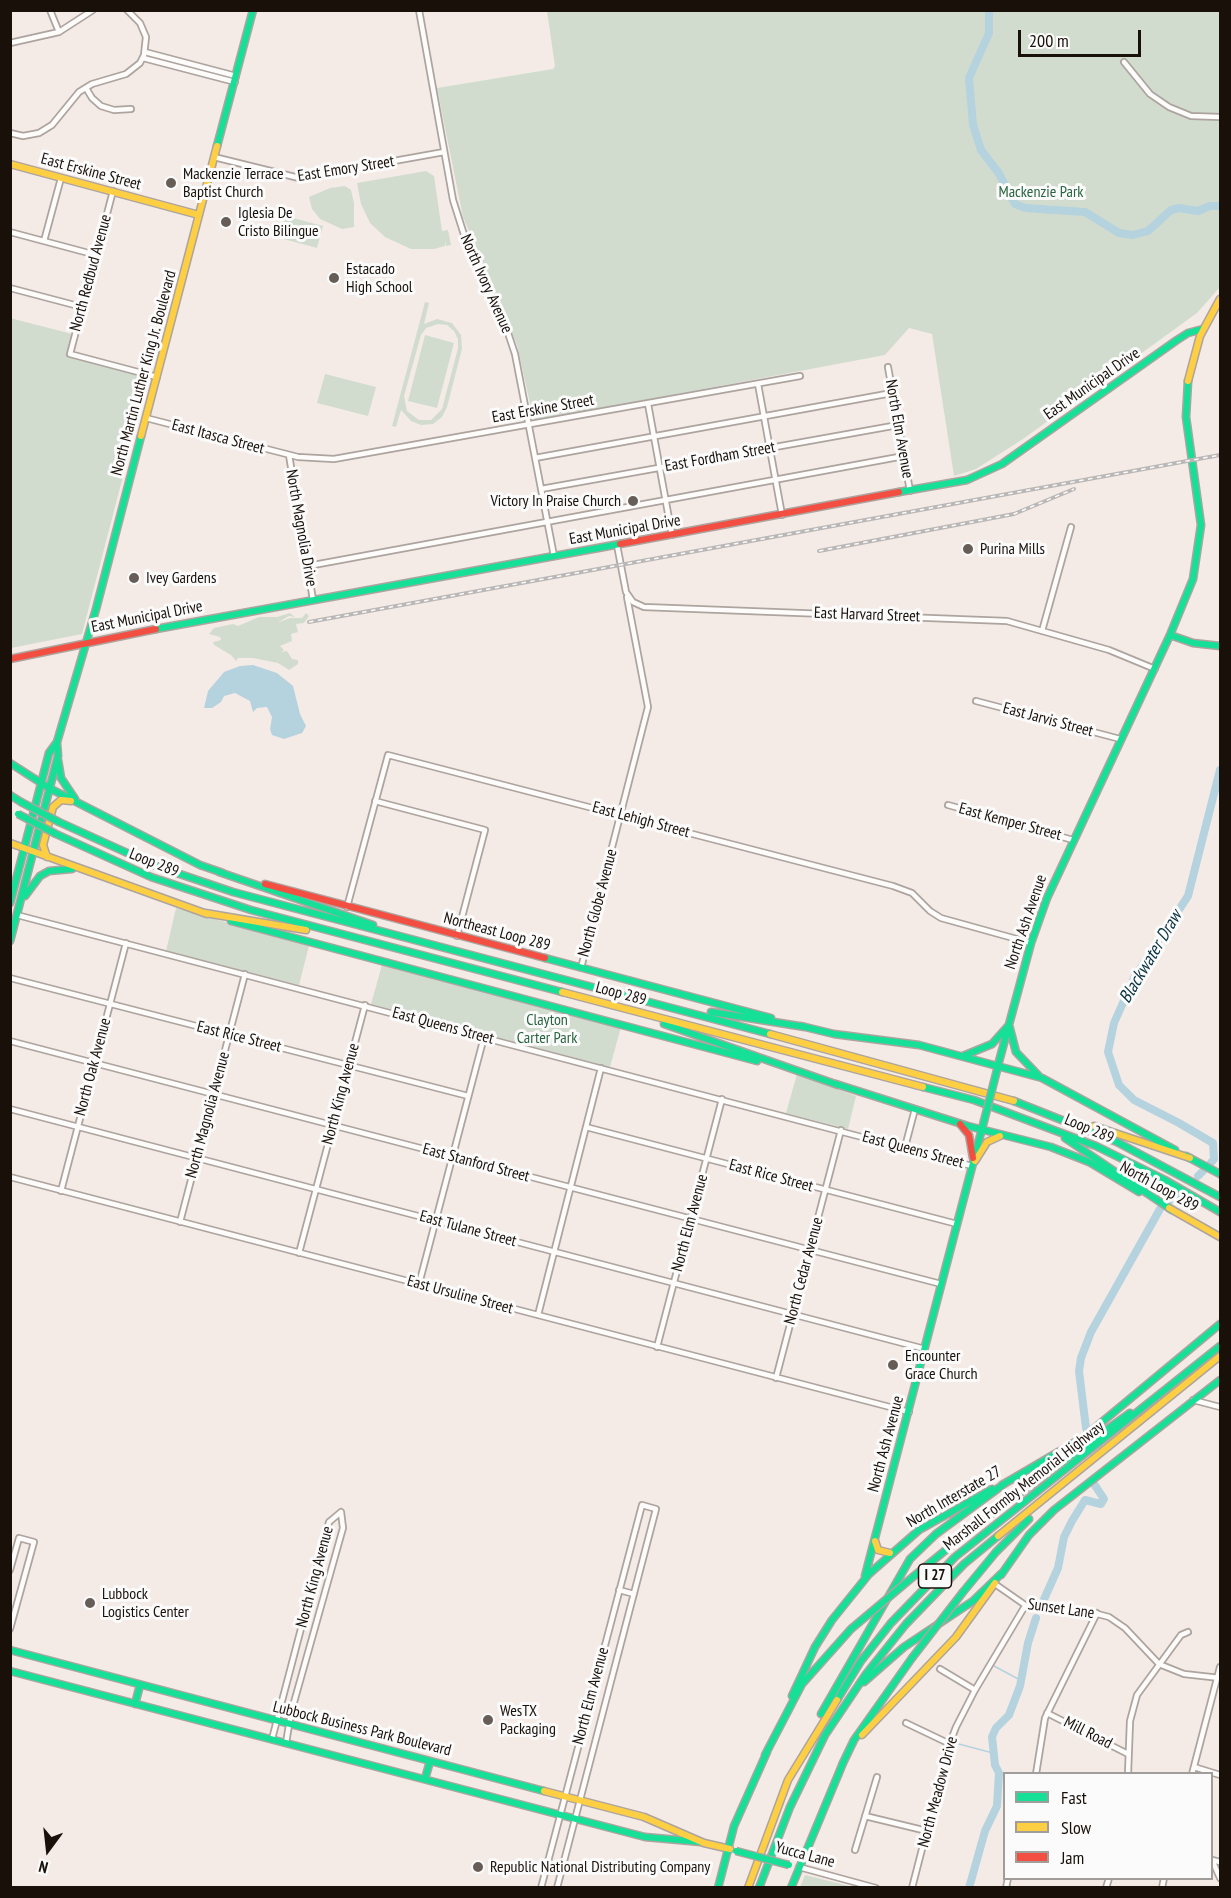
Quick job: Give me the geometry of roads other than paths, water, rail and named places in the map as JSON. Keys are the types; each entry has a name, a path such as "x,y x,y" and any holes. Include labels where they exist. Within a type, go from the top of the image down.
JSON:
{"main road":[{"name":"North Martin Luther King Jr. Boulevard","path":"10,903 49,753 57,742 86,642 254,10"},
{"name":"East Erskine Street","path":"10,164 199,215"},
{"name":"North Ash Avenue","path":"864,1579 1031,943 1051,887 1188,595 1200,544 1199,500 1186,407 1190,368 1203,329 1221,299"},
{"name":"East Municipal Drive","path":"10,658 86,642 967,480 1002,465 1177,340 1188,333 1203,329"},
{"path":"1170,635 1202,645 1221,646"},
{"name":"North Martin Luther King Jr. Boulevard","path":"10,941 14,917 58,756 57,742"},
{"path":"58,756 61,778 77,802"},
{"name":"Northeast Loop 289","path":"10,763 49,788 179,856 219,872 805,1027 852,1037 919,1045 998,1068"},
{"name":"Loop 289","path":"10,795 59,822 126,853 191,879 427,944 948,1081 1033,1107 1117,1142 1221,1197"},
{"path":"47,857 43,845 53,807 61,800 77,802"},
{"name":"Loop 289","path":"10,810 56,834 144,874 213,899 974,1100 1010,1112 1124,1159 1221,1212"},
{"path":"10,843 206,913 622,1024 838,1085 982,1129"},
{"path":"14,917 27,891 40,876 62,869 85,871"},
{"path":"219,872 427,944"},
{"path":"206,913 282,925 429,957"},
{"path":"566,980 735,1018 805,1027"},
{"path":"581,997 838,1085"},
{"path":"962,1056 992,1044 1009,1025 1021,1060 1042,1078 1221,1174"},
{"path":"998,1068 1042,1078"},
{"path":"1033,1107 1190,1158"},
{"path":"1010,1112 1066,1138 1172,1210"},
{"path":"959,1123 971,1140 973,1165"},
{"name":"North Loop 289","path":"982,1129 1051,1147 1080,1158 1221,1237"},
{"path":"973,1165 987,1142 1003,1135"},
{"name":"North Interstate 27","path":"718,1887 727,1849 765,1755 814,1647 845,1601 864,1579 891,1553 934,1520 1004,1484 1084,1437 1221,1324"},
{"name":"Marshall Formby Memorial Highway","path":"748,1887 788,1780 861,1661 891,1623 933,1577 955,1557 1221,1346"},
{"name":"Marshall Formby Memorial Highway","path":"759,1887 806,1774 825,1735 888,1645 946,1581 1221,1356"},
{"path":"765,1755 802,1684 851,1629 914,1575 1000,1507 1183,1377"},
{"path":"842,1765 871,1724 956,1637 1029,1535 1046,1516 1137,1441 1221,1380"},
{"path":"791,1887 854,1740 912,1658 963,1592 1009,1538 1084,1467"},
{"path":"788,1780 832,1691 905,1566 936,1534 1004,1484"},
{"path":"874,1539 878,1550 891,1553"},
{"path":"855,1691 904,1647 973,1601 1002,1573"},
{"name":"Lubbock Business Park Boulevard","path":"10,1650 581,1799 656,1820 704,1843"},
{"name":"Lubbock Business Park Boulevard","path":"10,1671 576,1819 657,1839 704,1843 727,1849"},
{"path":"135,1704 140,1684"},
{"path":"425,1779 430,1761"},
{"name":"Yucca Lane","path":"727,1849 799,1868"}],"street":[{"path":"50,10 59,32"},
{"path":"10,43 59,32 93,10"},
{"path":"10,133 30,136 45,130 55,122 74,96 86,88 126,74 144,55 146,37 143,27 127,10"},
{"name":"North Ivory Avenue","path":"419,10 444,152 461,228 511,341 554,556"},
{"path":"144,55 235,79"},
{"path":"1124,62 1150,94 1169,107 1191,116 1221,117"},
{"path":"86,88 101,106 114,110 131,109"},
{"name":"East Emory Street","path":"214,157 299,178 444,152"},
{"path":"44,241 61,178"},
{"name":"North Redbud Avenue","path":"113,191 70,354 157,377"},
{"path":"10,232 96,255"},
{"path":"10,288 82,307"},
{"name":"North Elm Avenue","path":"888,367 910,492"},
{"name":"East Erskine Street","path":"290,455 309,459 346,458 800,376"},
{"path":"758,384 782,515"},
{"path":"535,458 892,393"},
{"path":"648,404 672,535"},
{"name":"East Itasca Street","path":"146,418 290,455"},
{"name":"East Fordham Street","path":"542,489 898,425"},
{"name":"North Magnolia Drive","path":"290,455 313,600"},
{"path":"308,566 904,456"},
{"path":"1042,632 1071,527"},
{"path":"617,545 626,592"},
{"name":"East Harvard Street","path":"626,592 636,604 650,608 998,620 1109,650 1155,669"},
{"name":"North Globe Avenue","path":"581,969 648,707 626,592"},
{"name":"East Jarvis Street","path":"975,701 1120,739"},
{"name":"East Lehigh Street","path":"375,801 387,755 893,886 916,896 930,911 941,918 1031,943"},
{"path":"347,907 375,801 485,830 457,936"},
{"name":"East Kemper Street","path":"948,805 1073,840"},
{"name":"East Queens Street","path":"14,917 126,943 973,1165"},
{"name":"North Oak Avenue","path":"61,1191 126,943"},
{"name":"North Magnolia Avenue","path":"180,1222 245,974"},
{"name":"East Rice Street","path":"10,978 468,1096"},
{"name":"North King Avenue","path":"299,1253 364,1005"},
{"path":"419,1284 484,1037"},
{"name":"East Stanford Street","path":"10,1041 941,1284"},
{"path":"537,1315 601,1068"},
{"name":"North Elm Avenue","path":"657,1347 722,1099"},
{"name":"East Tulane Street","path":"10,1109 925,1349"},
{"path":"905,1148 915,1109"},
{"name":"East Rice Street","path":"586,1127 957,1224"},
{"name":"North Cedar Avenue","path":"776,1378 841,1130"},
{"name":"East Ursuline Street","path":"10,1177 909,1412"},
{"path":"1193,1400 1221,1407"},
{"name":"North Elm Avenue","path":"541,1887 642,1505 656,1509 558,1887"},
{"name":"North King Avenue","path":"272,1739 329,1521 341,1512 343,1528 291,1713 291,1725 286,1743"},
{"path":"10,1570 19,1538 34,1542 10,1629"},
{"name":"Sunset Lane","path":"995,1584 1025,1606 1097,1614 1119,1622 1159,1664 1184,1674 1219,1678"},
{"path":"619,1590 634,1594"},
{"name":"North Meadow Drive","path":"912,1887 950,1744 975,1690 1025,1606"},
{"path":"1036,1772 1047,1713 1097,1614"},
{"path":"1128,1772 1133,1705 1145,1681 1181,1635 1188,1632"},
{"path":"1193,1770 1221,1667"},
{"path":"940,1669 975,1690"},
{"name":"Mill Road","path":"1047,1713 1128,1754"},
{"path":"906,1723 950,1744"},
{"path":"855,1850 878,1777"},
{"path":"866,1816 927,1831"},
{"path":"1213,1862 1221,1878"},
{"name":"Yucca Lane","path":"799,1868 876,1887"}],"water":[{"path":"253,665 277,673 293,686 300,714 306,726 302,733 284,739 272,735 270,729 272,717 267,707 257,708 253,712 250,701 235,693 224,696 221,702 212,708 204,708 208,691 224,672 240,666"}],"waterway":[{"name":"Blackwater Draw","path":"989,10 989,33 969,78 973,125 981,150 998,172 1015,204 1025,208 1085,212 1119,233 1133,235 1148,231 1171,210 1179,208 1198,211 1210,206 1220,206"},
{"name":"Blackwater Draw","path":"1210,1164 1214,1159 1213,1143 1134,1100 1119,1085 1108,1052 1114,1023 1134,978 1188,896 1220,770"},
{"name":"Blackwater Draw","path":"1217,783 1220,793"},
{"name":"Blackwater Draw","path":"1198,1176 1204,1170"},
{"name":"Blackwater Draw","path":"1167,1203 1177,1194"},
{"name":"Blackwater Draw","path":"1086,1428 1079,1371 1081,1358 1091,1332 1160,1209"},
{"name":"Blackwater Draw","path":"1041,1606 1058,1568 1064,1537 1072,1521 1085,1500 1101,1504 1104,1499 1094,1484"},
{"name":"Blackwater Draw","path":"969,1888 985,1831 997,1806 999,1773 995,1765 992,1737 996,1728 1009,1715 1020,1686 1028,1643 1036,1618"},
{"path":"994,1666 1022,1681"},
{"path":"955,1743 993,1753"}],"railway":[{"path":"309,622 1220,455"},
{"path":"819,551 1014,514 1074,489"}],"place":[{"name":"Mackenzie Terrace Baptist Church","path":"171,183"},
{"name":"Iglesia De Cristo Bilingue","path":"226,222"},
{"name":"Estacado High School","path":"334,278"},
{"name":"Victory In Praise Church","path":"633,501"},
{"name":"Purina Mills","path":"968,549"},
{"name":"Ivey Gardens","path":"134,578"},
{"name":"Encounter Grace Church","path":"893,1365"},
{"name":"Lubbock Logistics Center","path":"90,1603"},
{"name":"WesTX Packaging","path":"488,1720"},
{"name":"Republic National Distributing Company","path":"478,1867"}],"park label":[{"name":"Mackenzie Park","path":"1041,192"},
{"name":"Clayton Carter Park","path":"547,1029"}]}
